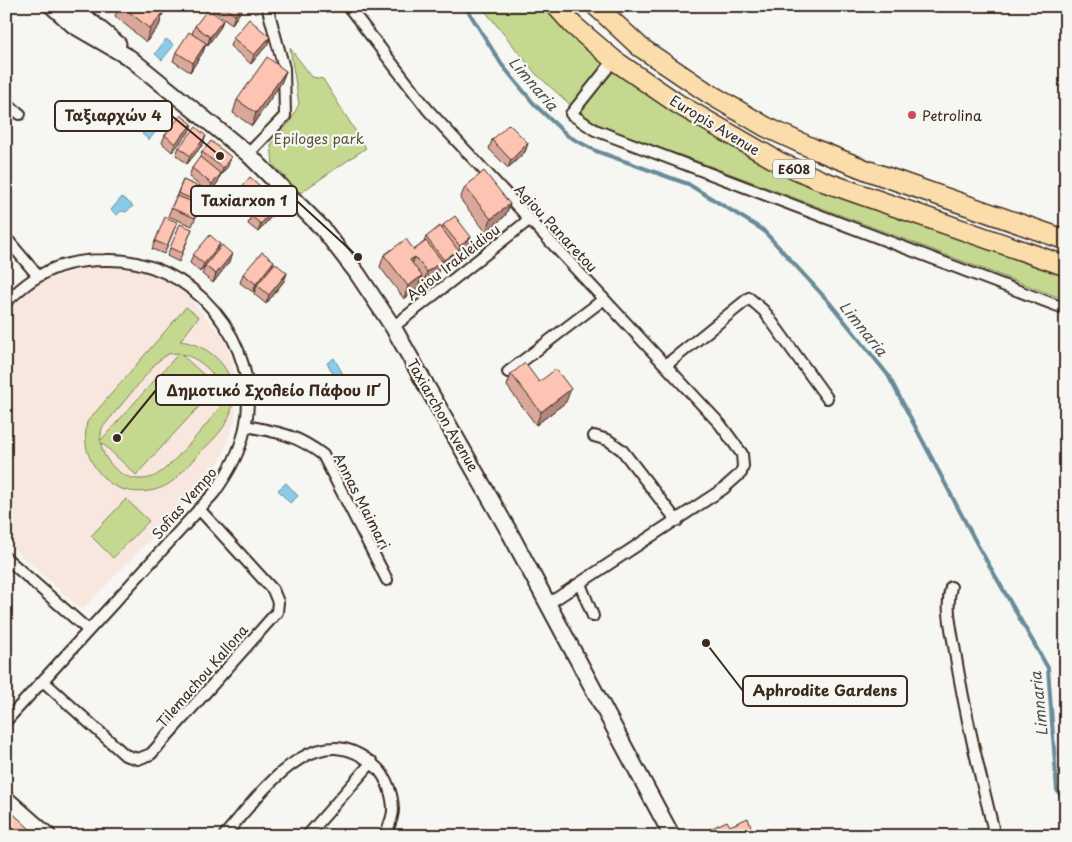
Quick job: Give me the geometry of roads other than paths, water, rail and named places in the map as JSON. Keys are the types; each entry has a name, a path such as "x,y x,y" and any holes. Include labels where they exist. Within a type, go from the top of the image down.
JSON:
{"highway":[{"name":"Europis Avenue","path":"556,6 573,25 614,60 678,104 779,162 825,182 1066,266"},
{"name":"Europis Avenue","path":"596,6 640,47 708,93 766,127 869,171 1066,240"}],"main road":[{"name":"Taxiarchon Avenue","path":"52,6 73,25 130,58"},
{"name":"Taxiarchon Avenue","path":"72,6 118,45 130,58 248,154 323,229 357,273 393,327 548,604 672,836"},
{"path":"6,799 48,836"}],"street":[{"path":"248,154 285,116 284,68 266,6"},
{"name":"Agiou Panaretou","path":"348,6 428,110 720,424 742,454 743,466 741,473 723,489 677,521"},
{"path":"614,60 571,114 595,130 1066,309"},
{"path":"6,104 20,114"},
{"name":"Agiou Irakleidiou","path":"393,327 530,219"},
{"path":"6,238 38,276"},
{"name":"Sofias Vempo","path":"6,302 38,276 70,264 111,259 145,265 163,271 183,281 209,304 231,334 244,369 247,387 246,426 227,475 199,509 6,720"},
{"path":"666,365 749,298 764,311 827,398"},
{"path":"508,372 604,299"},
{"name":"Annas Maimari","path":"246,426 288,434 307,442 323,455 386,580"},
{"path":"548,604 677,521 622,450 608,440 594,436"},
{"name":"Tilemachou Kallona","path":"43,681 125,755 138,759 151,754 277,612 278,607 273,590 199,509"},
{"path":"6,558 87,630"},
{"path":"580,584 594,616"},
{"path":"951,587 948,609 960,682 995,836"},
{"path":"224,836 279,775 296,760 317,749 337,748 359,753 372,762 381,772 389,791 394,812 385,836"},
{"path":"307,836 372,762"}],"water":[{"path":"166,39 174,45 162,60 155,54"},
{"path":"155,118 162,124 149,140 142,134"},
{"path":"122,197 133,206 126,212 121,211 117,215 111,210"},
{"path":"334,358 345,378 338,382 327,363"},
{"path":"286,483 298,496 290,503 278,490"}],"waterway":[{"name":"Limnaria","path":"465,6 502,65 535,105 568,136 596,151 688,184 763,230 829,302 888,375 977,544 1048,668 1057,790 1066,803"}],"place":[{"name":"Petrolina","path":"912,115"},
{"name":"Ταξιαρχών 4","path":"220,156"},
{"name":"Taxiarxon 1","path":"358,257"},
{"name":"Δημοτικό Σχολείο Πάφου ΙΓ΄","path":"117,438"},
{"name":"Aphrodite Gardens","path":"706,643"}],"park label":[{"name":"Epiloges park","path":"319,138"}]}
